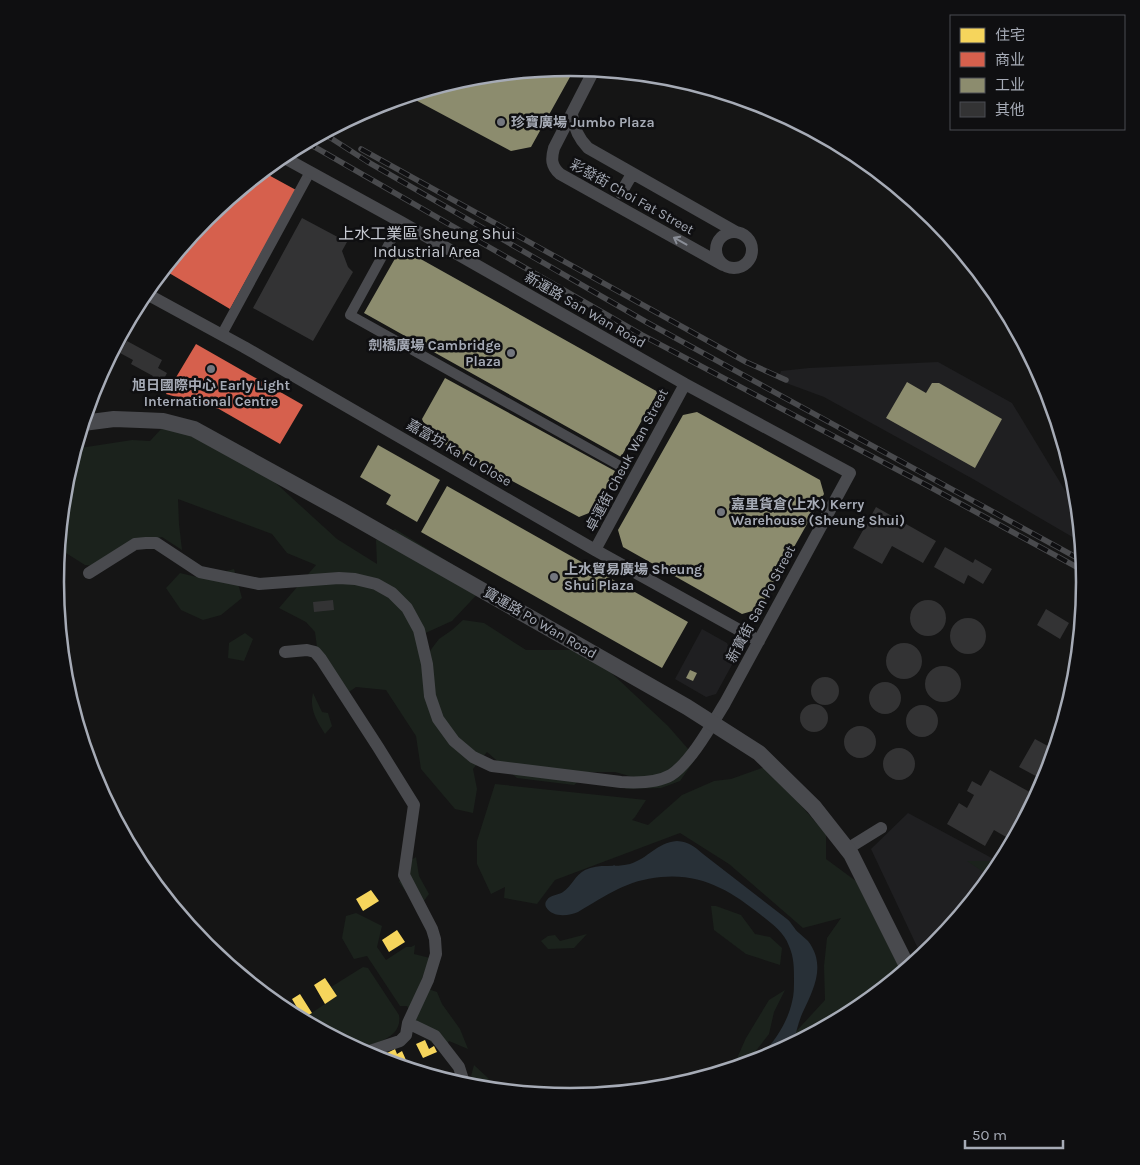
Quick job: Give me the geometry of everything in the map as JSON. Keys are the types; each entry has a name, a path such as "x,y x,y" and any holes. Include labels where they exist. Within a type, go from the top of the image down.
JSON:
{"street":[{"name":"彩發街 Choi Fat Street","path":"572,114 577,135 595,153 747,237 752,248 752,254 745,264 734,268 723,265 555,170 552,164 554,148 591,77"},
{"name":"新運路 San Wan Road","path":"290,161 685,384 850,472"},
{"path":"222,334 310,172"},
{"path":"621,193 632,174"},
{"path":"401,222 350,315 622,467"},
{"path":"723,265 716,255 717,243 724,234 736,232"},
{"name":"嘉富坊 Ka Fu Close","path":"152,297 222,334 595,550 759,641"},
{"name":"卓運街 Cheuk Wan Street","path":"595,550 685,384"},
{"name":"寶運路 Po Wan Road","path":"90,422 114,419 163,421 194,429 343,511 679,702 759,753 814,807 851,854 905,962"},
{"name":"新寶街 San Po Street","path":"89,573 135,544 146,542 156,543 200,572 259,584 339,578 355,579 376,584 392,593 407,608 419,630 427,664 430,696 438,719 454,742 473,757 492,766 637,783 670,775 685,762 713,723 850,472"},
{"path":"285,652 307,650 315,652 378,747 414,806 404,875 432,929 436,954 428,980 408,1023 406,1035 400,1041 375,1049"},
{"path":"847,850 881,828"},
{"path":"408,1023 434,1036 456,1061 462,1077"}],"shaded area":[{"path":"938,362 1012,403 1069,497 1074,538 973,479 824,397 778,380 781,371"},
{"path":"157,413 268,476 337,539 377,564 376,540 395,529 486,585 452,621 421,635 423,660 439,639 463,620 484,623 526,650 576,650 604,666 668,726 696,758 680,781 661,788 625,789 633,777 615,772 590,772 574,785 517,778 487,752 473,769 477,789 473,813 455,809 421,769 416,736 386,690 356,687 349,692 317,647 315,632 306,622 279,608 316,565 287,553 272,534 178,499 182,550 162,537 128,546 94,566 85,565 65,552 73,484 82,448 132,440 150,441 162,428"},
{"path":"234,569 242,598 221,615 203,620 181,610 166,588 180,573 201,578"},
{"path":"702,629 727,643 734,661 716,694 706,697 675,679"},
{"path":"245,633 253,639 244,661 228,658 229,643"},
{"path":"313,693 322,712 328,713 332,726 325,734 313,710"},
{"path":"765,767 784,786 826,834 826,859 860,884 900,966 851,1003 789,1039 825,1000 824,966 827,938 841,918 803,928 729,864 680,833 555,880 537,904 504,898 505,887 491,894 477,864 477,841 495,784 646,800 632,820 648,825 682,795 714,781 731,779"},
{"path":"908,813 994,859 972,891 918,949 871,849"},
{"path":"670,842 685,842 694,847 787,919 814,950 817,960 816,978 795,1036 767,1049 778,1035 790,1011 793,999 793,958 787,941 781,932 750,906 727,891 690,878 676,876 661,877 627,885 578,912 566,915 556,914 549,911 546,907 545,904 548,898 563,892 585,870 596,867 630,864"},
{"path":"416,857 419,876 429,894 418,909 399,882 406,863"},
{"path":"967,861 993,861 985,873"},
{"path":"711,906 741,915 755,934 770,937 782,948 780,965 746,954 714,930"},
{"path":"356,913 382,926 377,947 386,960 406,947 415,945 414,954 430,958 419,986 437,992 442,1004 460,1029 468,1049 449,1041 443,1051 423,1036 407,1006 400,1006 367,956 354,959 342,938 346,916"},
{"path":"587,934 574,948 548,949 541,941 548,936 555,935 560,941"},
{"path":"363,967 368,968 399,1015 397,1030 386,1039 367,1046 346,1037 308,1015 337,996 331,987"},
{"path":"785,990 774,1012 769,1034 753,1054 736,1061 746,1038 769,1000"},
{"path":"474,1065 491,1082 471,1079"},
{"path":"708,1069 687,1075 689,1072"}],"building: 住宅":[{"path":"265,179 273,183 274,188 279,186 283,204 279,206 280,213 272,228 268,225 249,257 254,260 239,287 235,284 232,289 234,296 220,299 216,283 221,281 214,276 214,283 208,285 209,287 202,288 199,277 205,274 194,268 197,277 192,278 191,275 183,278 180,267 183,266 178,264 173,271 171,270 192,245 194,246 189,257 192,259 195,255 202,256 205,253 212,258 209,265 213,267 218,259 225,265 222,270 224,271 225,269 227,271 228,269 233,272 234,269 228,265 231,262 229,261 235,247 245,252 246,249 243,247 245,244 240,241 247,227 254,232 256,228 249,224 257,211 265,215 269,209 267,204 255,203 254,199 258,198 258,189 264,187 262,182 260,185 258,184"},
{"path":"371,890 379,901 363,911 356,899"},
{"path":"397,930 405,942 389,952 382,940"},
{"path":"325,978 337,996 325,1004 314,985"},
{"path":"300,994 312,1013 308,1015 297,1008 292,999"},
{"path":"425,1040 429,1049 434,1046 437,1052 423,1058 416,1044"},
{"path":"395,1049 397,1054 402,1051 406,1060 404,1061 386,1054"}],"building: 商业":[{"path":"270,176 296,190 230,309 169,273 212,225 236,202"},
{"name":"旭日國際中心 Early Light International Centre","path":"196,344 303,405 280,444 219,409 166,394"}],"building: 工业":[{"name":"珍寶廣場 Jumbo Plaza","path":"571,76 531,147 511,151 416,100 471,86 537,77"},
{"name":"劍橋廣場 Cambridge Plaza","path":"401,248 658,392 621,457 364,313"},
{"path":"445,378 615,471 594,511 579,517 429,436 422,419"},
{"path":"907,382 926,393 932,383 939,383 1002,419 975,468 886,418"},
{"name":"嘉里貨倉(上水) Kerry Warehouse (Sheung Shui)","path":"697,412 820,480 824,494 759,609 742,614 623,547 618,530 683,415"},
{"path":"378,445 440,480 417,522 386,504 391,495 360,477"},
{"name":"上水貿易廣場 Sheung Shui Plaza","path":"447,486 688,622 662,668 421,532"},
{"path":"690,670 697,673 693,681 686,678"}],"building: 其他":[{"path":"302,218 347,242 342,251 348,267 353,272 313,341 253,308"},
{"path":"127,341 162,360 158,368 167,373 159,388 149,383 153,376 131,364 133,360 120,353"},
{"path":"876,507 936,541 923,563 892,546 882,564 853,548"},
{"path":"945,547 973,563 975,559 992,569 983,584 968,575 964,584 934,567"},
{"path":"333,600 334,610 314,612 313,602"},
{"path":"928,600 935,601 941,605 945,611 945,625 941,631 935,635 928,636 921,635 915,631 911,625 910,618 911,611 915,605 921,601"},
{"path":"1046,609 1069,623 1060,639 1037,625"},
{"path":"968,618 975,619 981,623 985,629 985,643 981,649 975,653 968,654 961,653 955,649 951,643 950,636 951,629 955,623 961,619"},
{"path":"904,643 911,644 917,648 921,654 921,668 917,674 911,678 904,679 897,678 891,674 887,668 886,661 887,654 891,648 897,644"},
{"path":"943,666 950,667 956,671 960,677 960,691 956,697 950,701 943,702 936,701 930,697 926,691 925,684 926,677 930,671 936,667"},
{"path":"825,677 835,681 839,691 835,701 825,705 815,701 811,691 815,681"},
{"path":"885,682 897,686 901,698 897,710 885,714 873,710 869,698 873,686"},
{"path":"814,704 824,708 828,718 824,728 814,732 804,728 800,718 804,708"},
{"path":"922,705 934,709 938,721 934,733 922,737 910,733 906,721 910,709"},
{"path":"860,726 872,730 876,742 872,754 860,758 848,754 844,742 848,730"},
{"path":"1035,739 1048,746 1038,777 1019,767"},
{"path":"899,748 911,752 915,764 911,776 899,780 887,776 883,764 887,752"},
{"path":"990,770 1030,792 1007,838 994,830 985,846 947,824 959,803 967,808 974,795 967,791 972,781 981,786"}],"railway":[{"path":"329,137 368,162 648,323 1075,557"},
{"path":"313,146 642,335 930,487 1076,566"},
{"path":"361,149 746,362 786,380"}],"place":[{"name":"珍寶廣場 Jumbo Plaza","path":"501,122"},
{"name":"劍橋廣場 Cambridge Plaza","path":"511,353"},
{"name":"旭日國際中心 Early Light International Centre","path":"211,369"},
{"name":"嘉里貨倉(上水) Kerry Warehouse (Sheung Shui)","path":"721,512"},
{"name":"上水貿易廣場 Sheung Shui Plaza","path":"554,577"}],"district":[{"name":"上水工業區 Sheung Shui Industrial Area","path":"427,242"}]}
